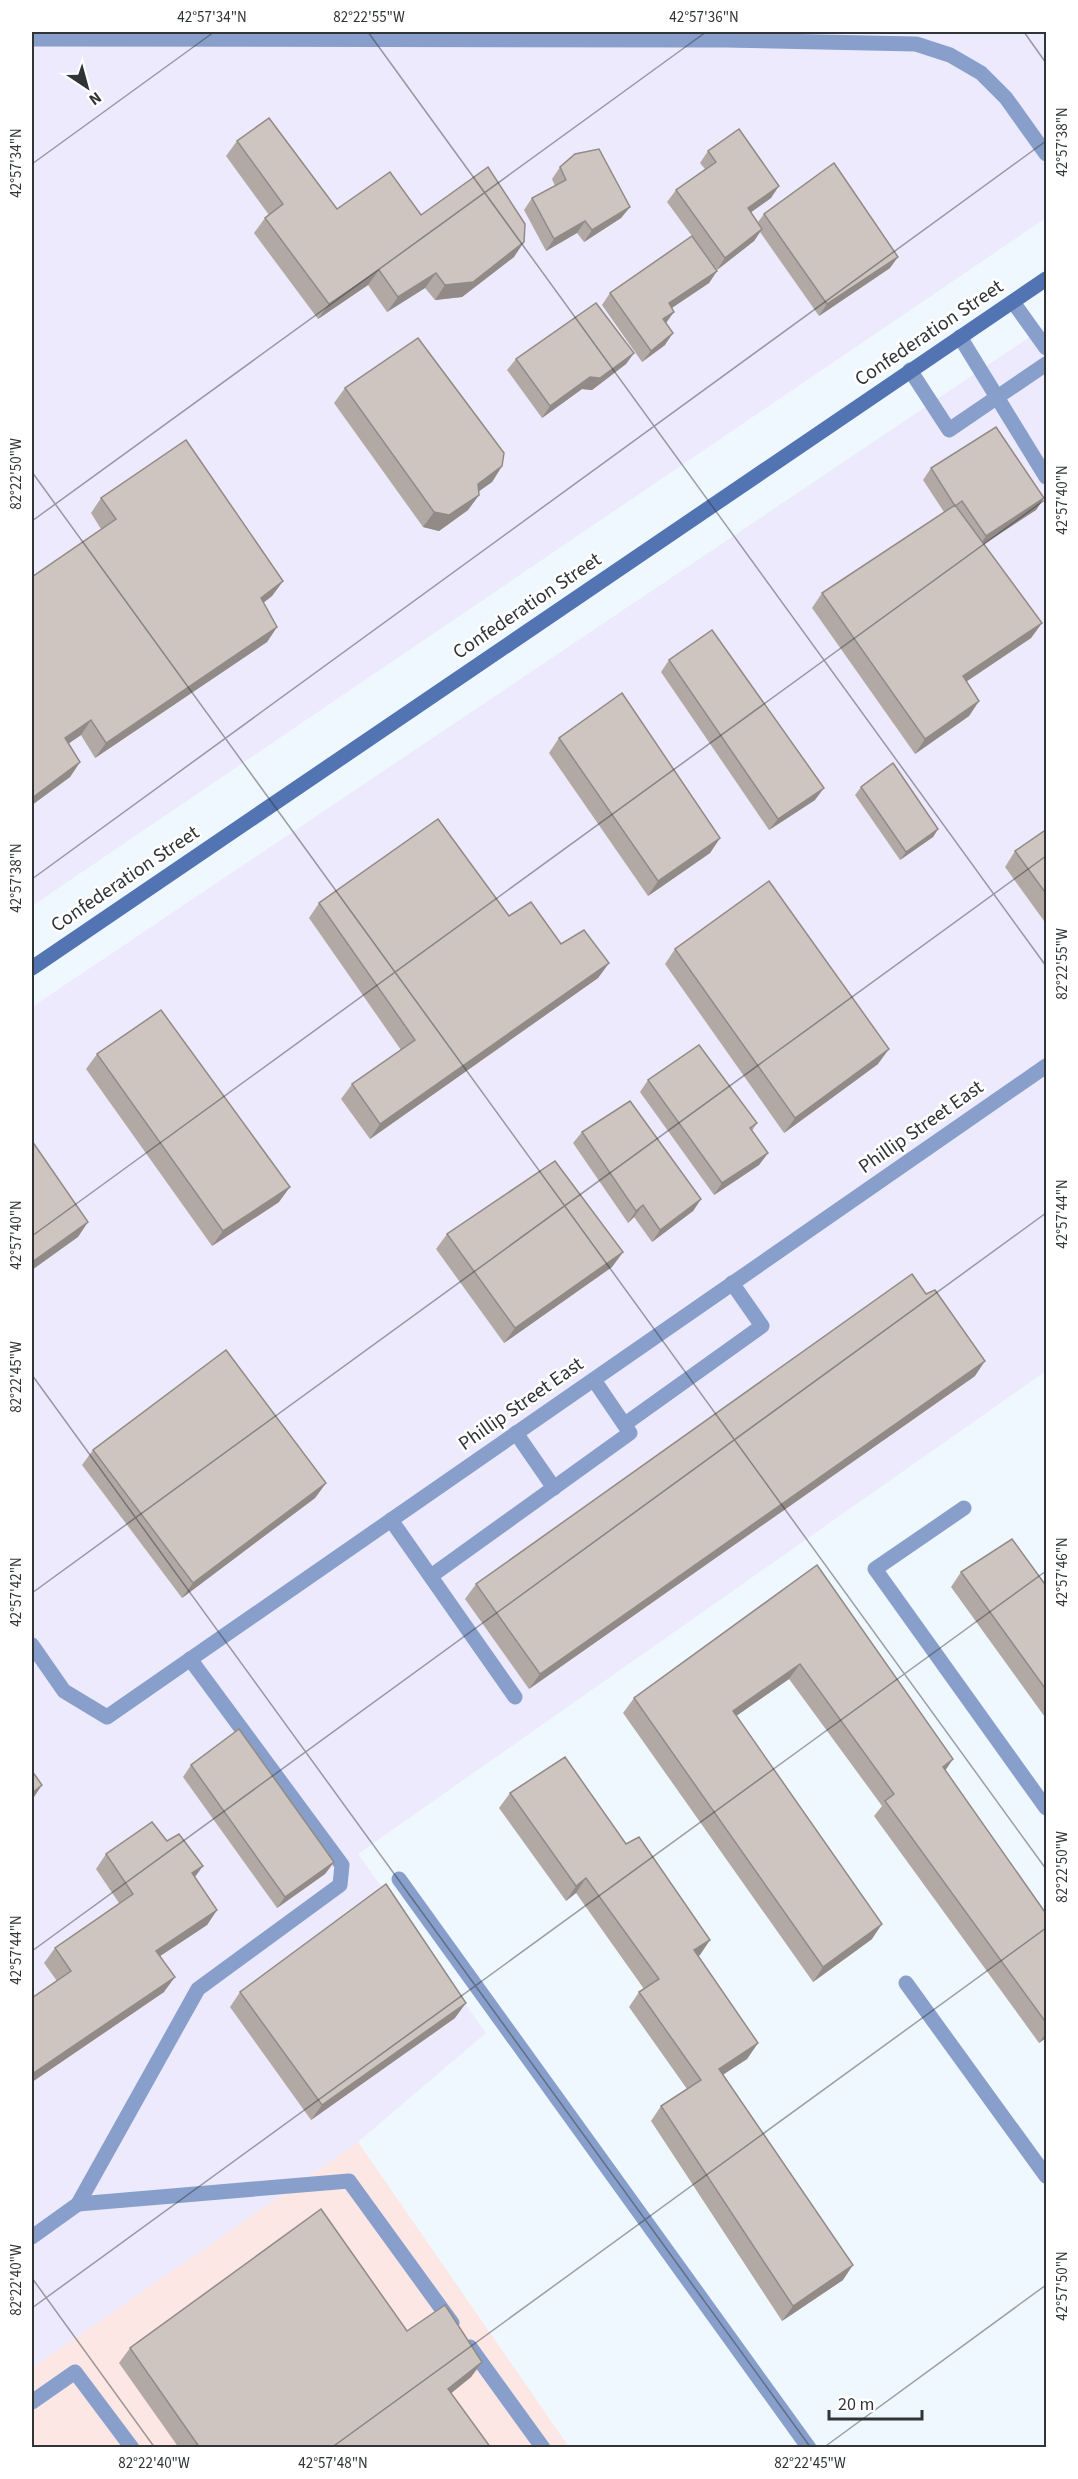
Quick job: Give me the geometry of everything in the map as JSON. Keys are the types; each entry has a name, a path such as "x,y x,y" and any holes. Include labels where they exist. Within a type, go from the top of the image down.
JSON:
{"main road":[{"name":"Confederation Street","path":"32,968 1047,279"}],"street":[{"path":"32,39 725,36 892,42 934,48 981,73 994,85 1047,154"},
{"path":"1013,302 1047,348"},
{"path":"960,337 1047,477"},
{"path":"910,370 949,430 1047,364"},
{"name":"Phillip Street East","path":"32,1645 64,1691 107,1717 1047,1066"},
{"path":"625,1425 762,1326 732,1284"},
{"path":"431,1576 630,1433 594,1380"},
{"path":"516,1433 554,1488"},
{"path":"964,1508 875,1569 1047,1808"},
{"path":"391,1520 515,1697"},
{"path":"32,2237 78,2204 198,1989 340,1886 342,1865 190,1659"},
{"path":"399,1878 809,2448"},
{"path":"906,1983 1047,2176"},
{"path":"78,2204 349,2181 543,2448"},
{"path":"32,2402 75,2372 132,2448"}],"shaded area":[{"path":"32,32 1046,32 1046,218 32,906"},
{"path":"1046,326 1046,1371 358,1854 486,2033 358,2142 32,2368 32,1007"},
{"path":"358,2142 569,2447 32,2447 32,2368"}],"building":[{"path":"269,118 337,209 390,172 421,215 488,167 525,224 524,242 473,282 445,285 436,273 398,297 379,270 329,304 265,218 283,204 237,141"},
{"path":"739,129 779,186 748,208 762,229 725,258 676,190 716,162 708,151"},
{"path":"599,149 630,207 592,230 585,221 554,239 532,198 566,180 560,167 575,154"},
{"path":"834,163 898,257 827,304 764,214"},
{"path":"692,236 717,271 669,303 674,312 663,319 673,333 651,351 610,293"},
{"path":"596,303 634,353 600,378 590,377 550,406 516,359"},
{"path":"418,338 504,453 502,466 478,484 479,495 449,515 434,512 345,388"},
{"path":"996,427 1044,498 986,536 962,501 955,506 931,468"},
{"path":"186,440 283,581 261,598 277,627 106,743 91,720 65,738 80,762 32,798 32,577 116,519 101,498"},
{"path":"955,505 1042,623 963,676 979,701 925,739 822,593"},
{"path":"712,630 824,788 778,819 669,660"},
{"path":"622,693 720,838 658,881 559,738"},
{"path":"893,763 938,829 906,852 861,787"},
{"path":"438,819 509,916 531,902 561,944 584,930 609,963 380,1124 352,1084 415,1040 319,903"},
{"path":"1047,829 1047,895 1015,851"},
{"path":"769,881 889,1049 795,1118 675,949"},
{"path":"161,1010 290,1187 223,1231 97,1054"},
{"path":"699,1045 757,1123 750,1128 768,1153 722,1183 648,1080"},
{"path":"630,1101 701,1199 660,1230 643,1205 636,1211 582,1132"},
{"path":"32,1141 88,1222 32,1262"},
{"path":"555,1161 623,1252 515,1328 447,1234"},
{"path":"912,1274 926,1294 935,1290 985,1361 540,1674 476,1584"},
{"path":"226,1350 326,1483 193,1583 93,1450"},
{"path":"1012,1539 1047,1587 1047,1691 961,1572"},
{"path":"817,1565 953,1759 943,1767 1047,1915 1047,2024 885,1801 894,1794 800,1664 733,1711 882,1924 823,1967 634,1698"},
{"path":"239,1729 334,1862 285,1897 191,1765"},
{"path":"565,1757 626,1844 639,1837 710,1940 694,1950 758,2043 719,2069 853,2265 793,2306 661,2106 701,2080 639,1992 659,1979 586,1878 576,1886 510,1793"},
{"path":"32,1771 42,1785 32,1793"},
{"path":"152,1822 167,1841 179,1834 203,1866 192,1873 217,1910 156,1951 175,1977 32,2074 32,1998 71,1971 55,1948 133,1894 106,1854"},
{"path":"386,1884 466,2003 322,2105 240,1992"},
{"path":"321,2209 407,2331 445,2305 482,2362 448,2389 491,2448 200,2448 130,2348"}]}
